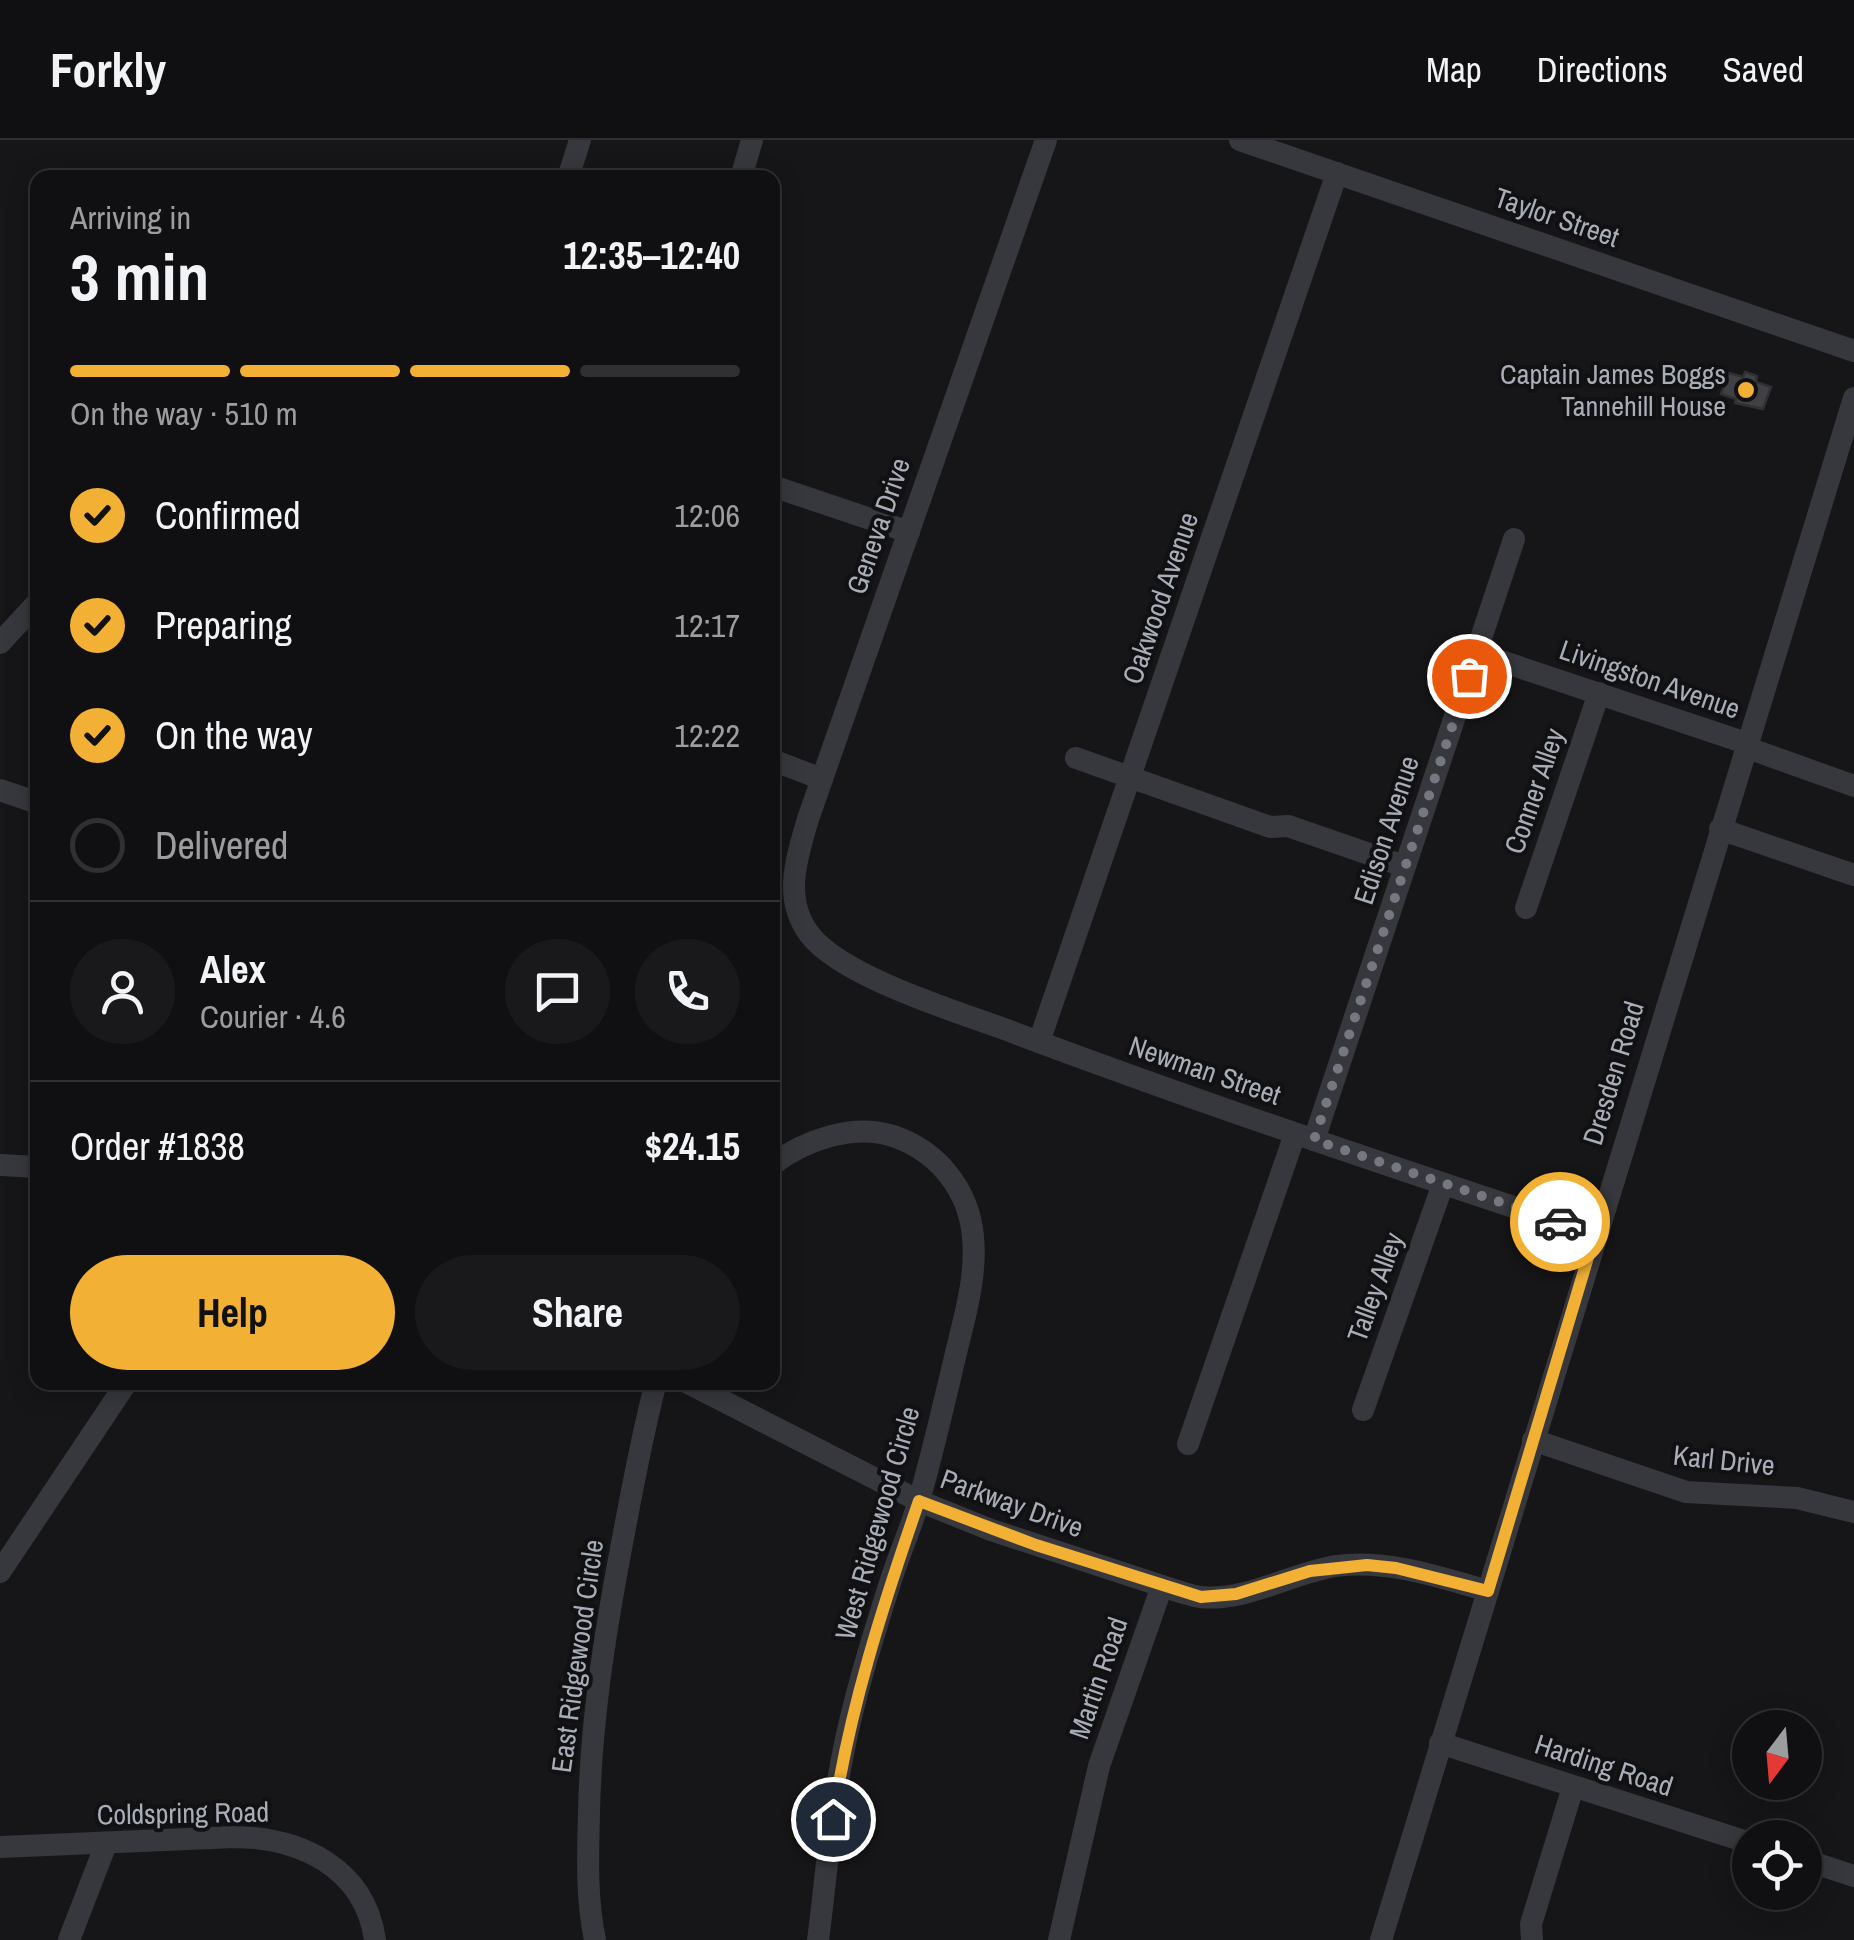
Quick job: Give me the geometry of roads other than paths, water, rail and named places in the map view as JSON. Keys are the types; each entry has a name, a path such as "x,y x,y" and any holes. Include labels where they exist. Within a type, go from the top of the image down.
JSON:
{"street":[{"path":"571,170 580,140"},
{"path":"743,170 752,140"},
{"name":"Geneva Drive","path":"810,934 796,908 793,882 804,831 1046,140"},
{"name":"Taylor Street","path":"1240,140 1854,351"},
{"name":"Oakwood Avenue","path":"1039,1042 1337,173"},
{"name":"Dresden Road","path":"1381,1940 1854,398"},
{"path":"780,489 908,532"},
{"name":"Edison Avenue","path":"1188,1444 1304,1137 1367,987 1514,538"},
{"path":"0,643 30,611"},
{"name":"Livingston Avenue","path":"1477,653 1854,786"},
{"name":"Conner Alley","path":"1526,908 1599,694"},
{"path":"1076,758 1270,827 1288,826 1404,866"},
{"path":"780,763 822,779"},
{"path":"0,790 30,800"},
{"path":"1720,829 1854,875"},
{"name":"Newman Street","path":"810,934 827,951 913,994 1304,1137 1595,1234"},
{"name":"West Ridgewood Circle","path":"780,1161 810,1144 867,1130 913,1143 952,1178 973,1236 968,1299 919,1501 890,1582 842,1759 818,1940"},
{"path":"0,1165 30,1167"},
{"name":"Talley Alley","path":"1364,1410 1444,1184"},
{"path":"0,1572 122,1390"},
{"name":"East Ridgewood Circle","path":"595,1940 588,1877 590,1746 607,1618 638,1452 654,1390"},
{"name":"Parkway Drive","path":"702,1390 919,1501 991,1530 1162,1586"},
{"name":"Karl Drive","path":"1534,1440 1686,1492 1797,1498 1854,1512"},
{"path":"1162,1586 1201,1597 1236,1594 1310,1571 1367,1565 1396,1568 1488,1591"},
{"name":"Martin Road","path":"1059,1940 1099,1766 1162,1586"},
{"name":"Harding Road","path":"1440,1744 1732,1836"},
{"path":"1532,1940 1530,1924 1573,1787"},
{"name":"Coldspring Road","path":"0,1847 263,1837 303,1848 337,1868 364,1905 374,1940"},
{"path":"69,1940 106,1844"},
{"path":"1822,1866 1854,1876"}],"place":[{"name":"Captain James Boggs Tannehill House","path":"1746,390"}]}
